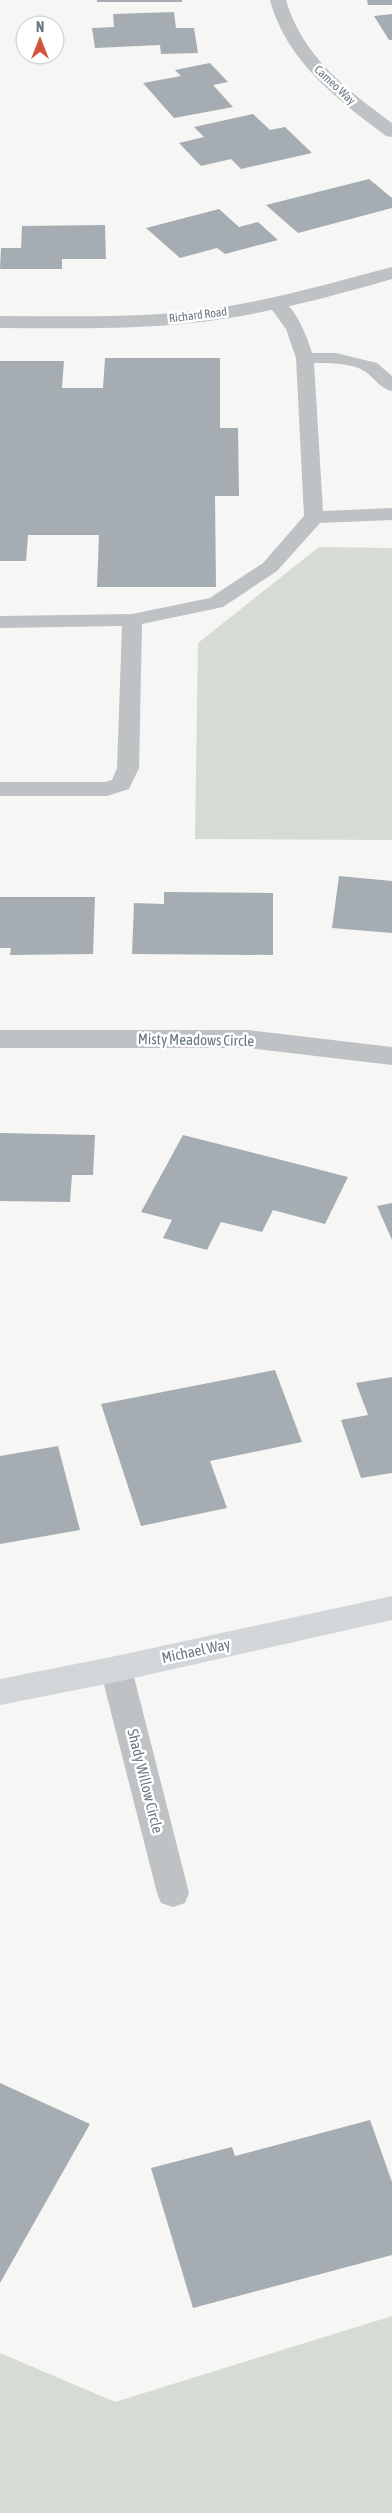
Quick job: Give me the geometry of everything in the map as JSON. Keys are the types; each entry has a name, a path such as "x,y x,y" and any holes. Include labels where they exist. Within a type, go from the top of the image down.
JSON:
{"street":[{"name":"Cameo Way","path":"278,0 293,38 316,69 350,100 392,132"},
{"name":"Richard Road","path":"0,322 161,320 216,314 276,304 392,273"},
{"name":"Misty Meadows Circle","path":"0,1039 248,1039 392,1056"},
{"name":"Michael Way","path":"0,1692 116,1669 392,1608"},
{"name":"Shady Willow Circle","path":"116,1669 173,1893"}],"lane":[{"path":"0,622 132,620 216,603 270,567 314,516 305,358 295,328 276,304"},
{"path":"305,358 336,358 372,367 392,386"},
{"path":"314,516 392,514"},
{"path":"0,789 107,789 121,784 128,768 132,620"}],"shaded area":[{"path":"319,547 392,548 392,840 195,839 198,643"},
{"path":"392,2316 392,2513 0,2513 0,2353 115,2402"}],"building":[{"path":"97,0 182,0 182,2 97,2"},
{"path":"367,0 392,0 392,5 368,5"},
{"path":"174,12 176,28 194,28 198,53 161,54 160,45 95,48 92,28 114,27 113,14"},
{"path":"392,14 392,40 389,40 374,16"},
{"path":"210,63 228,82 213,85 233,107 174,118 143,83 181,76 175,70"},
{"path":"253,114 270,130 285,127 312,153 241,169 231,159 201,166 179,143 204,137 194,127"},
{"path":"369,179 392,198 392,208 298,233 266,205"},
{"path":"219,209 239,227 258,222 278,240 225,254 217,248 180,258 146,228"},
{"path":"105,225 106,259 62,259 62,269 0,269 1,248 21,248 22,226"},
{"path":"105,358 220,358 220,428 238,428 239,496 215,496 216,587 97,587 99,535 28,535 26,561 0,561 0,361 64,361 62,388 103,388"},
{"path":"339,876 392,881 392,933 332,928"},
{"path":"164,892 273,893 273,955 132,954 134,903 164,904"},
{"path":"0,897 95,897 93,954 10,955 11,948 0,948"},
{"path":"0,1133 95,1135 93,1175 72,1175 70,1202 0,1201"},
{"path":"183,1135 348,1177 325,1224 273,1210 262,1232 221,1222 207,1250 163,1238 172,1220 141,1212"},
{"path":"392,1203 392,1240 377,1206"},
{"path":"275,1370 302,1442 210,1461 227,1508 141,1526 101,1404"},
{"path":"392,1377 392,1473 361,1478 341,1420 368,1415 356,1383"},
{"path":"58,1446 80,1530 0,1544 0,1456"},
{"path":"0,2083 90,2124 0,2283"},
{"path":"370,2120 392,2182 392,2255 193,2308 151,2168 232,2147 235,2156"}]}
